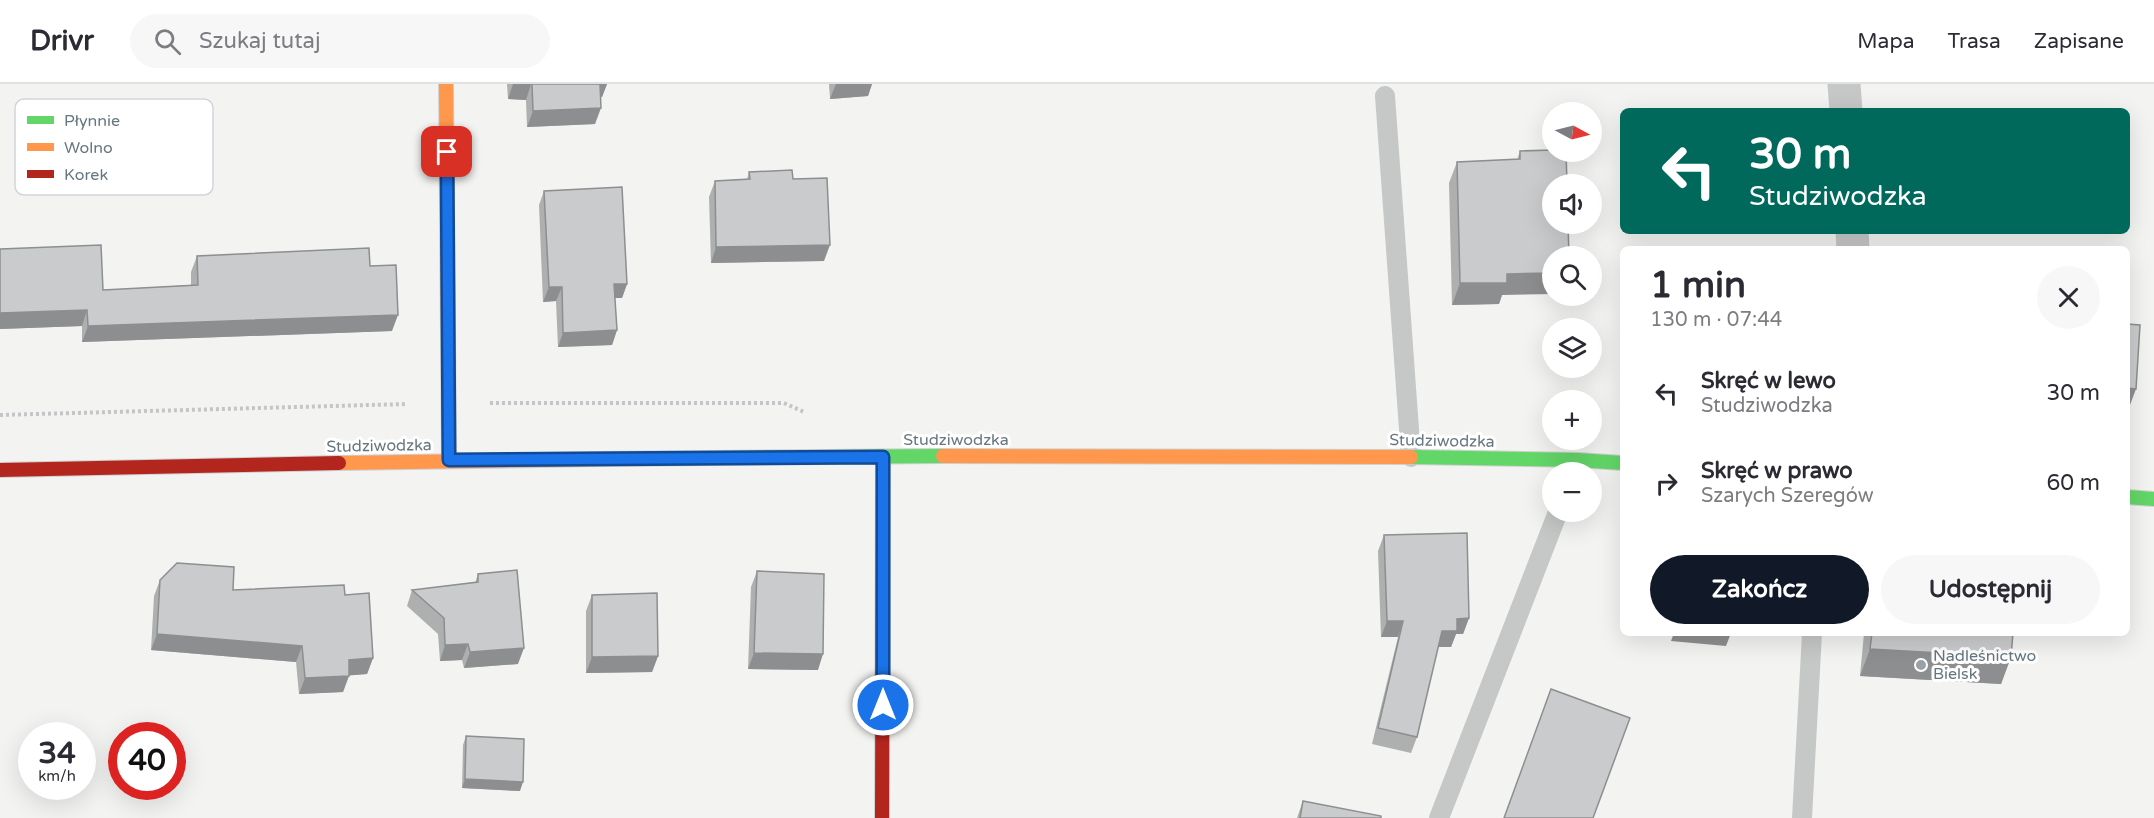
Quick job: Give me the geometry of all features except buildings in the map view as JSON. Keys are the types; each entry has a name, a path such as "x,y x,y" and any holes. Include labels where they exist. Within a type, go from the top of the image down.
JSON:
{"street":[{"path":"446,84 449,460"},
{"path":"1844,84 1846,108"},
{"path":"882,818 883,457"},
{"name":"Studziwodzka","path":"0,470 449,460 883,457 1411,457 1542,464"},
{"name":"Studziwodzka","path":"1602,464 1620,463"},
{"path":"2130,497 2154,499"}],"lane":[{"path":"1385,96 1411,457"},
{"path":"1439,818 1554,522"},
{"path":"1802,818 1812,636"}],"traffic: fast":[{"path":"601,459 943,456"},
{"path":"1411,457 1620,463"},
{"path":"2130,497 2154,499"}],"traffic: slow":[{"path":"446,84 449,461"},
{"path":"943,456 1411,457"},
{"path":"339,463 601,459"}],"traffic: jam":[{"path":"882,818 883,457"},
{"path":"0,470 339,463"}],"place":[{"name":"Nadleśnictwo Bielsk","path":"1921,665"}],"route":[{"path":"447,152 449,460 883,457 883,705"}]}
